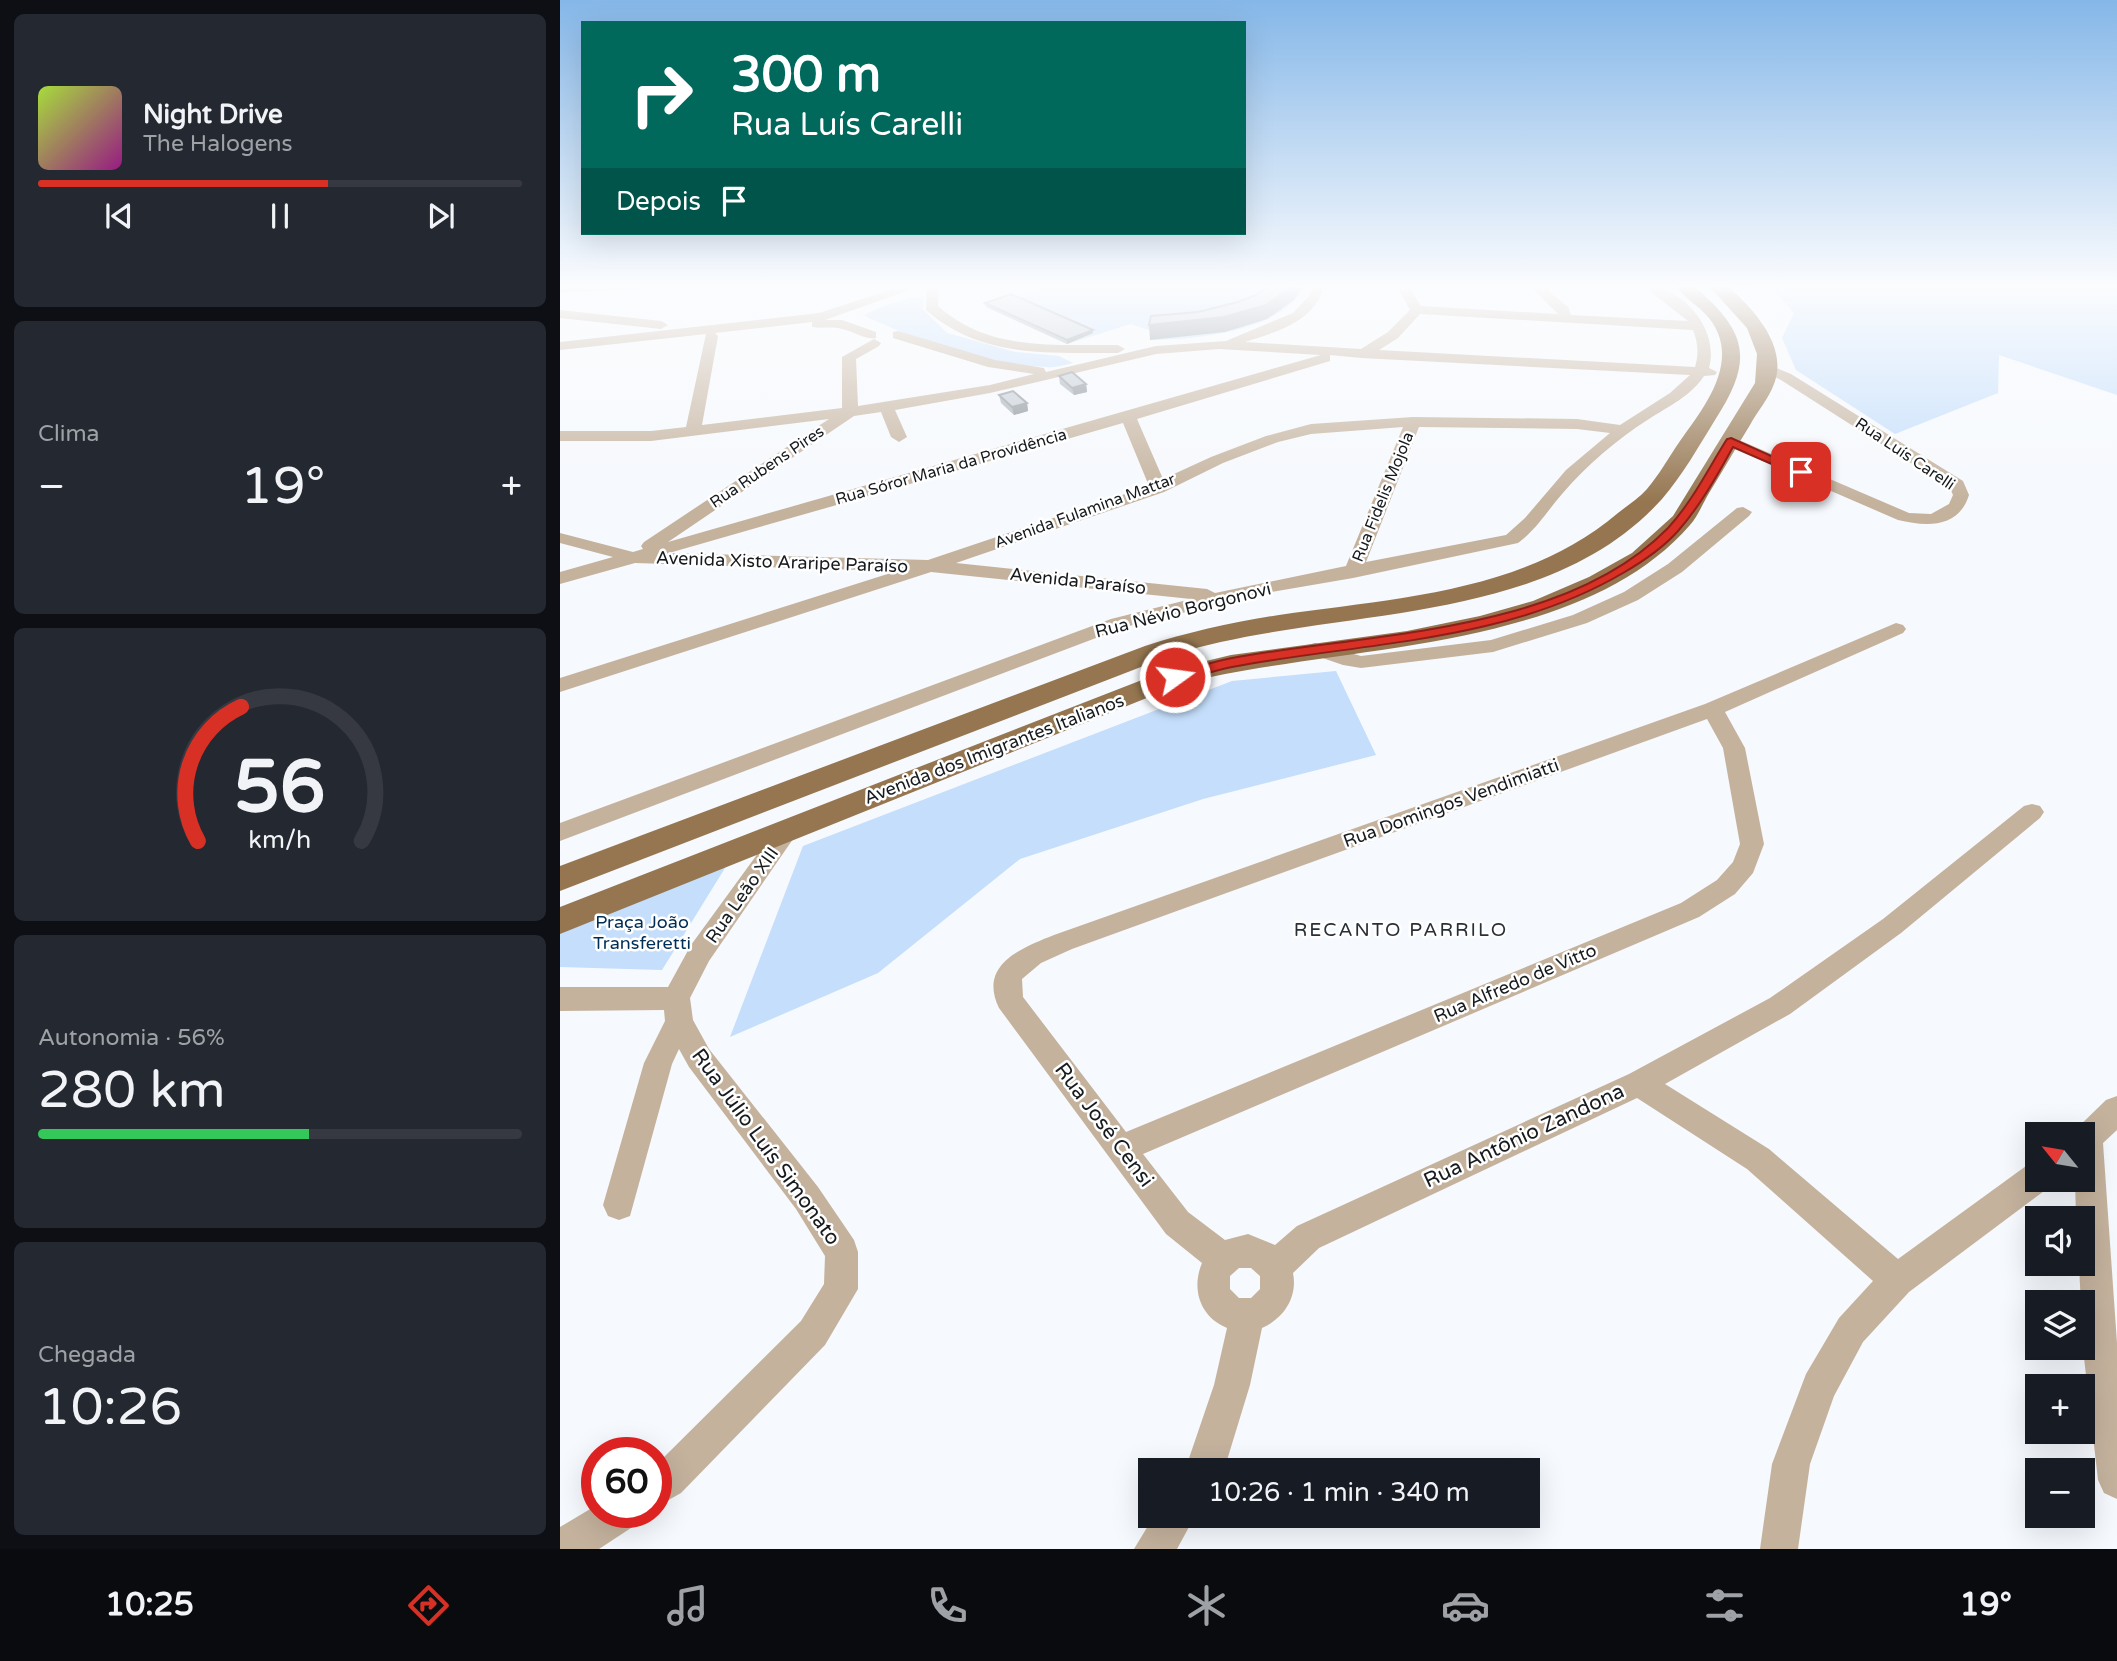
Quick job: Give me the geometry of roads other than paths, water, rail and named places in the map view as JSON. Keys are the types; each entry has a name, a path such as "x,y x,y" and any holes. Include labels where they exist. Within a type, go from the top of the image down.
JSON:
{"main road":[{"path":"1726,381 1731,357"},
{"path":"1767,357 1769,369"},
{"name":"Avenida dos Imigrantes Italianos","path":"560,921 1175,677 1231,663 1315,649 1407,639 1484,623 1542,606 1598,582 1640,558 1682,520 1765,383 1769,369"},
{"name":"Avenida dos Imigrantes Italianos","path":"560,878 1154,652 1221,633 1426,604 1503,584 1561,562 1604,536 1654,494 1726,381"},
{"path":"1654,494 1651,505 1653,512 1682,520"}],"street":[{"path":"693,432 707,357"},
{"path":"849,412 853,400 848,378 850,357"},
{"path":"932,357 960,367 979,368 1022,381"},
{"path":"965,357 1056,373"},
{"path":"1086,357 1100,361"},
{"path":"560,436 650,436 849,412 990,389 1119,357"},
{"name":"Rua Sóror Maria da Providência","path":"560,578 1128,417 1327,357"},
{"path":"1417,357 1644,371 1726,381"},
{"path":"1697,377 1701,357"},
{"path":"979,368 990,379 990,389"},
{"name":"Rua Luís Carelli","path":"1731,442 1916,520 1930,521 1957,507 1961,495 1957,485 1786,377 1769,369"},
{"name":"Rua Névio Borgonovi","path":"560,832 1118,623 1225,597 1512,539 1531,527 1554,493 1623,430 1697,377"},
{"path":"882,407 899,437"},
{"name":"Rua Rubens Pires","path":"633,558 849,412"},
{"path":"1128,417 1158,488"},
{"name":"Avenida Fulamina Mattar","path":"560,685 930,566 1158,488 1217,460 1272,439 1311,429 1413,422 1577,425 1623,430"},
{"name":"Rua Fidelis Mojola","path":"1353,572 1413,422"},
{"path":"1315,649 1361,662 1493,646 1564,625 1631,596 1664,575 1743,512"},
{"path":"560,538 633,558"},
{"name":"Avenida Xisto Araripe Paraíso","path":"633,558 930,566"},
{"name":"Avenida Paraíso","path":"930,566 1225,597"},
{"name":"Rua Domingos Vendimiatti","path":"1008,975 1032,954 1713,709 1896,629"},
{"name":"Rua Alfredo de Vitto","path":"1122,1148 1690,910 1726,887 1744,866 1752,844 1734,748 1713,709"},
{"path":"1639,1083 1780,1006 1892,926 2032,812"},
{"name":"Rua Leão XIII","path":"619,1205 658,1063 701,953 788,830"},
{"name":"Rua José Censi","path":"1008,975 1009,1000 1177,1223 1224,1260"},
{"path":"560,999 677,1009"},
{"name":"Rua Júlio Luís Simonato","path":"677,1009 699,1058 807,1198 842,1252 841,1289 813,1333"},
{"name":"Rua Antônio Zandona","path":"1274,1268 1308,1237 1639,1083 1758,1158 1897,1280"},
{"path":"2095,1131 2117,1110"},
{"path":"1779,1549 1791,1464 1819,1387 1851,1330 1897,1280 2025,1186"},
{"path":"2089,1192 2100,1349 2117,1480"},
{"path":"1251,1250 1268,1259 1274,1268 1277,1277 1274,1296 1266,1306 1247,1316 1227,1312 1214,1297 1213,1277 1224,1260 1232,1254 1251,1250"},
{"path":"1210,1458 1233,1385 1247,1316"},
{"path":"672,1475 813,1333"},
{"path":"560,1547 595,1528"}],"district":[{"name":"RECANTO PARRILO","path":"1401,930"}],"park label":[{"name":"Praça João Transferetti","path":"642,932"}]}
